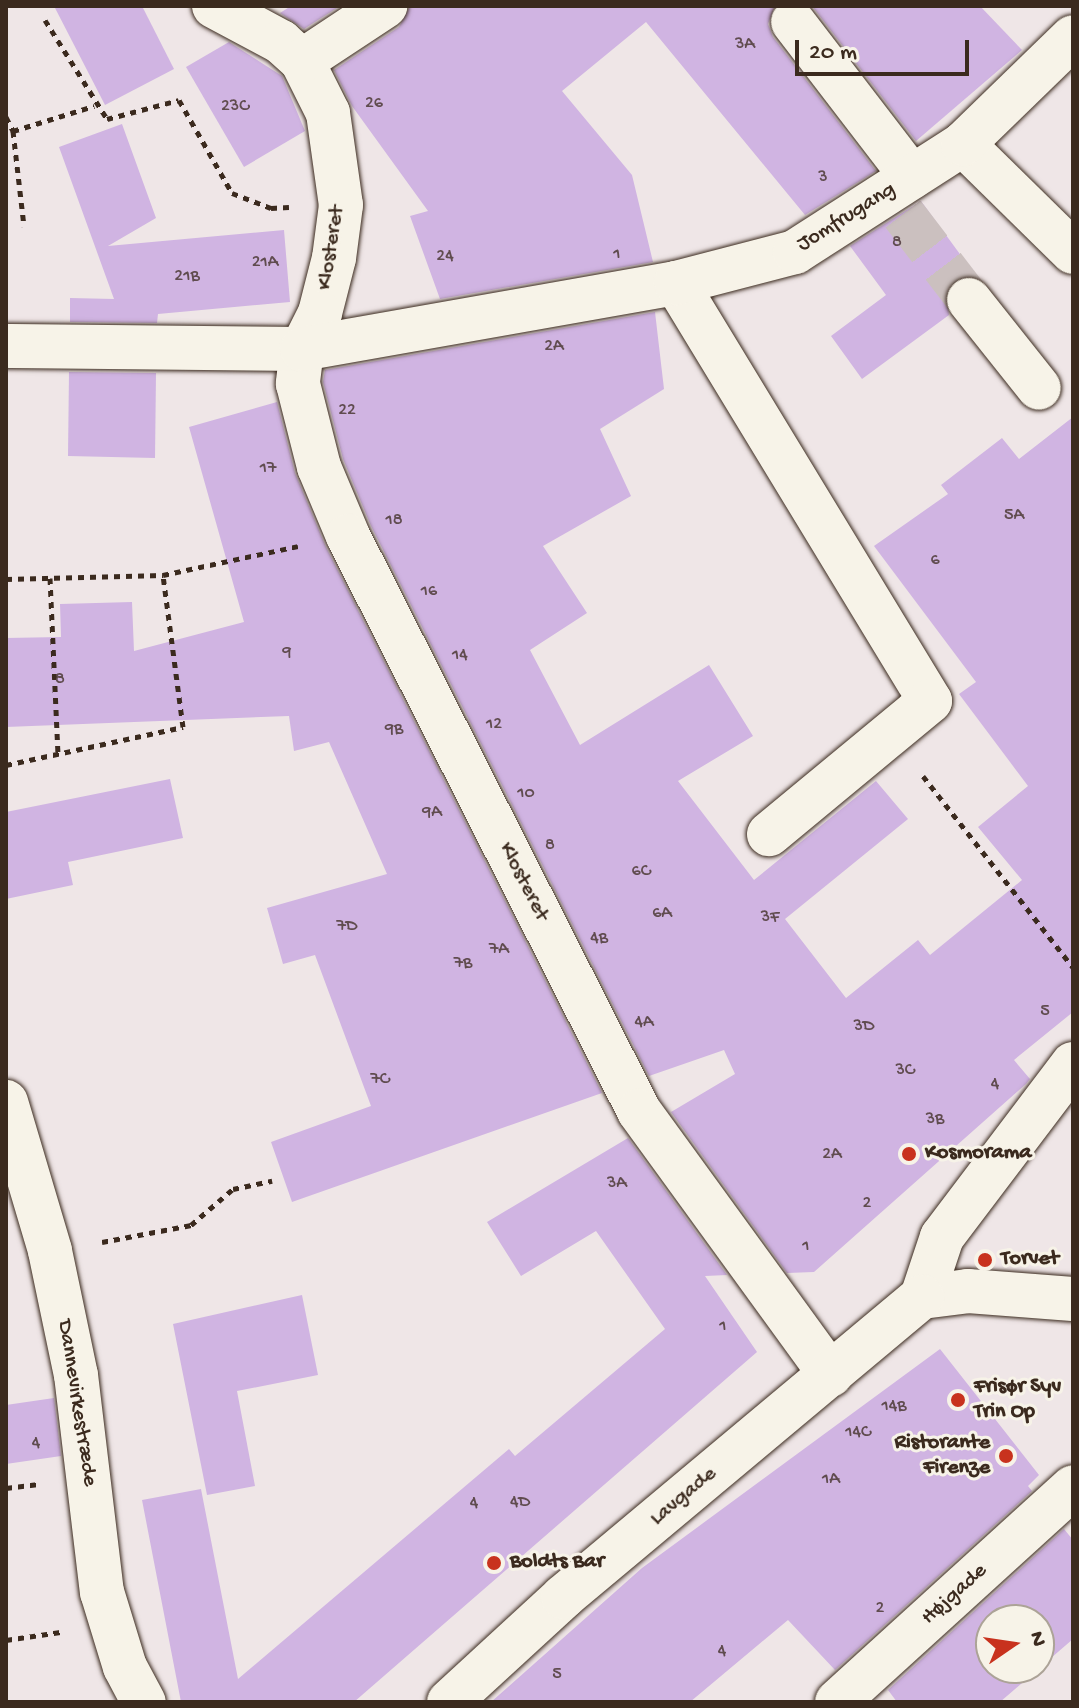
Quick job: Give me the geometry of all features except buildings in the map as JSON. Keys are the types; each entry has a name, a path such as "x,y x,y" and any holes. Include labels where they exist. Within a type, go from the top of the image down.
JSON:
{"street":[{"name":"Klosteret","path":"214,6 281,42 302,61 328,113 341,205 320,313 302,349 298,384 319,467 348,536 639,1111 831,1375"},
{"path":"302,61 385,6"},
{"path":"793,22 900,195"},
{"name":"Jomfrugang","path":"302,349 676,283 795,252 900,195 963,144 1073,37"},
{"path":"963,144 1073,252"},
{"path":"676,283 930,701 769,834"},
{"path":"969,300 1039,388"},
{"path":"6,346 302,349"},
{"path":"1073,1064 942,1237 922,1297 968,1291 1073,1299"},
{"name":"Dannevirkestræde","path":"6,1102 50,1251 76,1375 102,1592 125,1667 144,1702"},
{"name":"Lavgade","path":"449,1702 563,1597 922,1297"},
{"name":"Højgade","path":"854,1696 1073,1487"}],"path":[{"path":"45,20 94,106 107,119 179,100 232,193 271,208 341,205"},
{"path":"13,131 94,106"},
{"path":"6,117 13,131 24,226"},
{"path":"6,579 163,575 348,536"},
{"path":"6,765 183,727 163,575"},
{"path":"50,578 58,754"},
{"path":"890,734 1073,967"},
{"path":"50,1251 191,1225 233,1189 272,1181"}],"tunnel":[{"path":"903,214 969,300"}],"place":[{"name":"Kosmorama","path":"909,1154"},
{"name":"Torvet","path":"985,1260"},
{"name":"Frisør Syv Trin Op","path":"958,1400"},
{"name":"Ristorante Firenze","path":"1006,1456"},
{"name":"Boldts Bar","path":"494,1563"}]}
